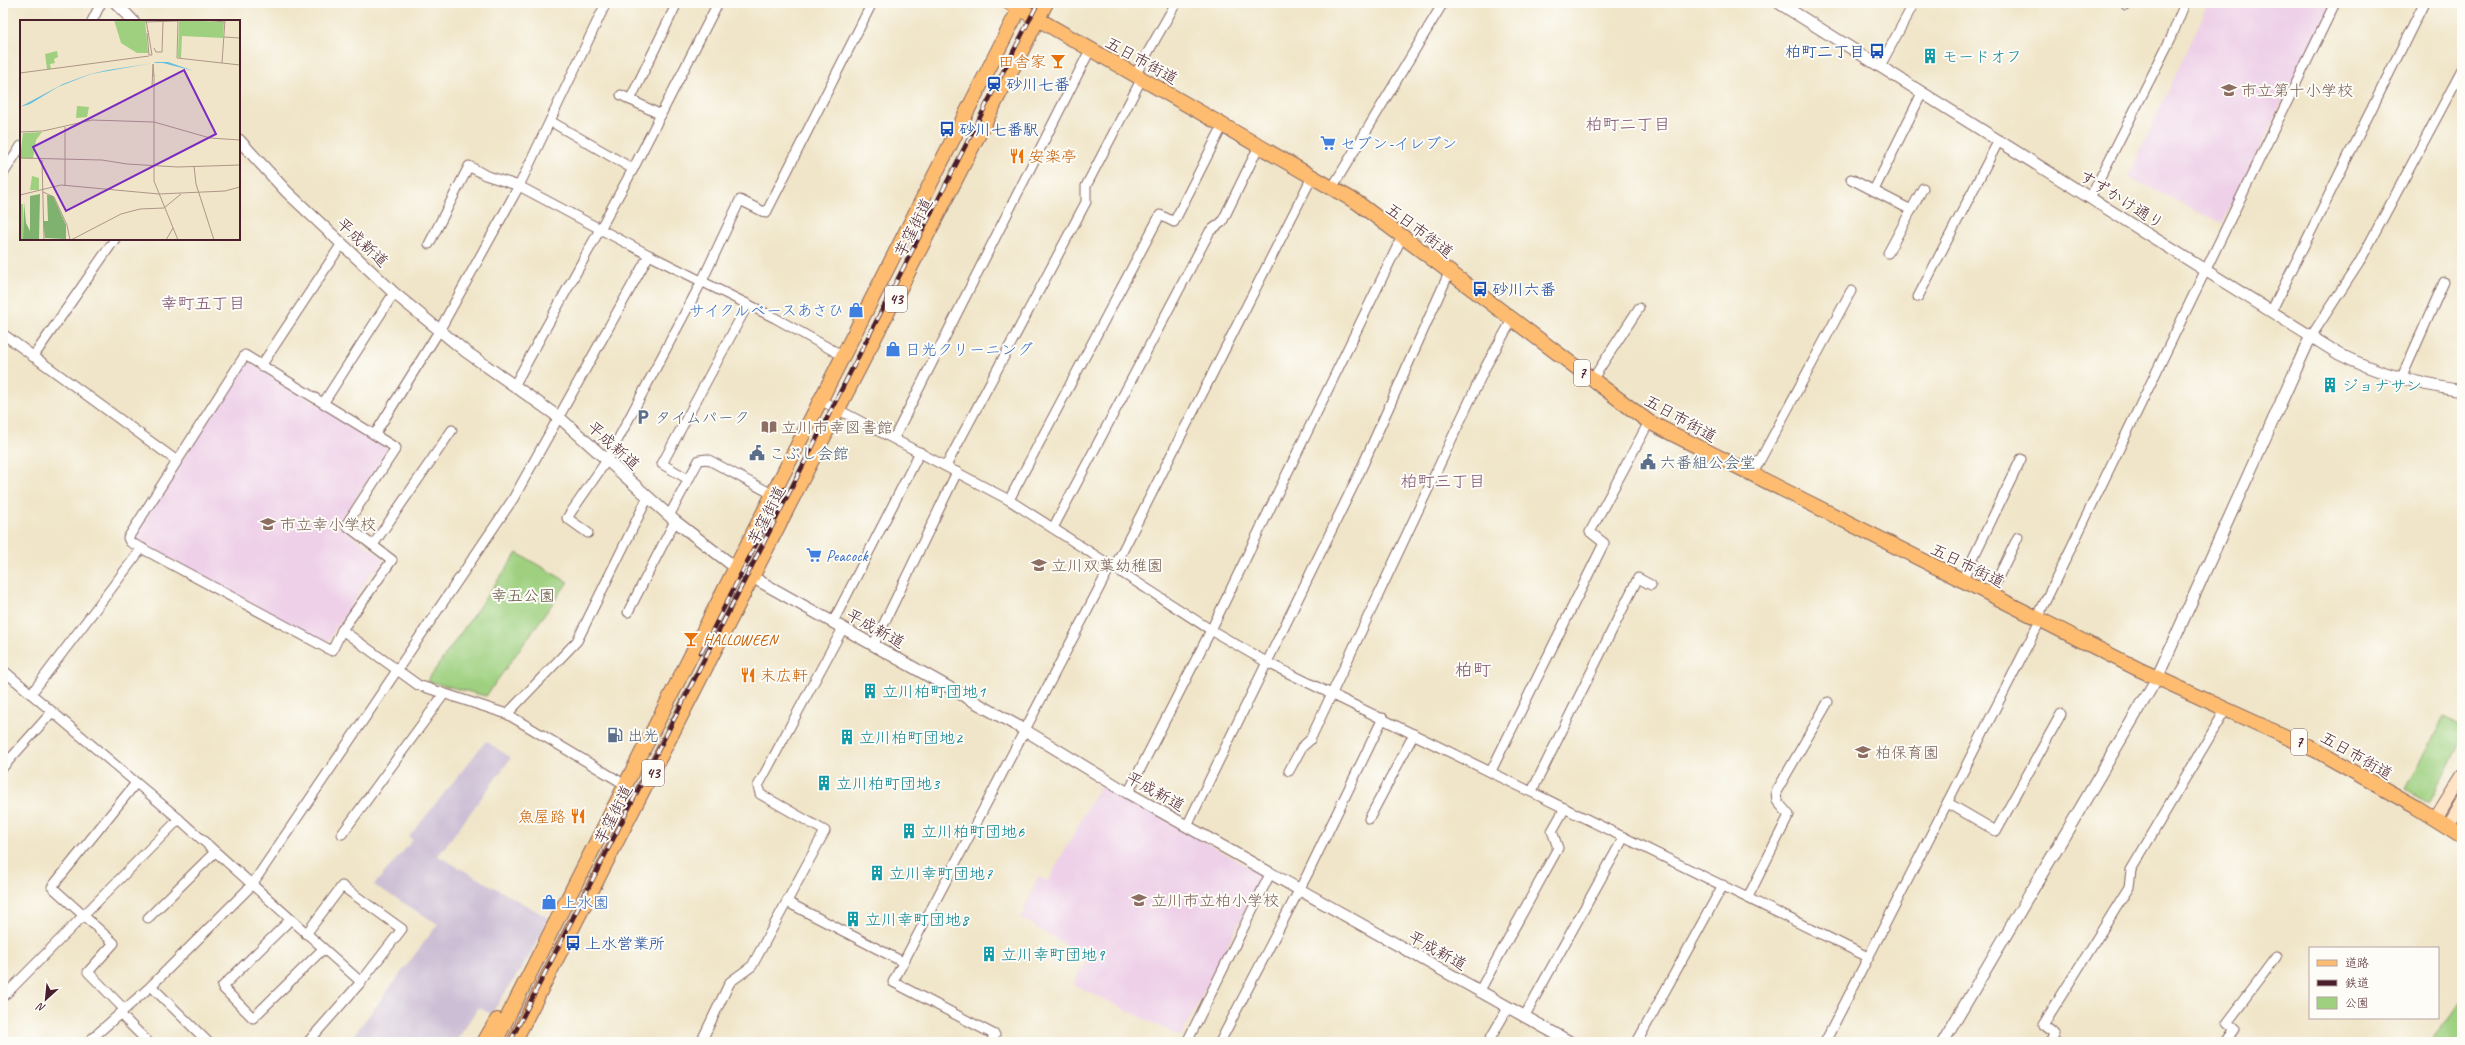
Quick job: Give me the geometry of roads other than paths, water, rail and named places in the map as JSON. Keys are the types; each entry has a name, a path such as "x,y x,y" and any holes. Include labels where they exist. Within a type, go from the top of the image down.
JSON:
{"main road":[{"name":"芋窪街道","path":"514,1042 754,578 1046,3"},
{"name":"芋窪街道","path":"495,1042 624,784 736,568 772,494 843,356 1017,5"},
{"name":"五日市街道","path":"1017,5 1037,19 1090,50 1358,203 1449,273 1649,422 1962,581 2041,618 2157,678 2317,751 2462,836"},
{"path":"2441,823 2462,775"},
{"path":"2441,823 2462,801"},
{"path":"484,1042 536,962"},
{"path":"525,1042 553,968"}],"street":[{"path":"92,20 101,3"},
{"path":"116,3 132,20"},
{"path":"375,434 439,331 519,186 606,3"},
{"path":"630,100 677,3"},
{"path":"514,386 633,169 718,3"},
{"path":"588,533 567,518 607,460 702,281 740,200 766,213 872,3"},
{"path":"946,466 1086,202 1086,186 1138,77 1176,3"},
{"path":"1332,188 1443,3"},
{"name":"すずかけ通り","path":"1779,3 1999,140 2310,338 2359,364 2401,379 2462,391"},
{"path":"1880,66 1914,3"},
{"path":"2090,198 2171,38 2185,3"},
{"path":"1824,1042 1948,803 2041,618 2040,610 2335,3"},
{"path":"2271,312 2424,3"},
{"path":"894,438 1090,50"},
{"path":"1943,1042 2157,678 2310,338 2359,263 2462,70"},
{"path":"1874,190 1922,93"},
{"path":"621,95 661,115"},
{"path":"550,121 633,169"},
{"path":"1010,500 1160,215 1174,222 1223,125"},
{"path":"1918,297 1999,140"},
{"name":"平成新道","path":"240,141 287,192 341,245 394,293 439,331 560,418 672,518 736,568 874,644 1023,729 1128,793 1270,874 1570,1042"},
{"path":"1053,528 1210,231 1222,222 1259,146"},
{"path":"3,174 20,148"},
{"path":"429,244 469,166 485,175 519,186 601,228 649,255 748,304 843,356"},
{"path":"991,1042 995,1034 893,982 1023,729 1107,573 1118,560 1312,177"},
{"path":"1851,179 1911,210"},
{"path":"1888,253 1923,188"},
{"path":"1128,793 1211,630 1402,237"},
{"path":"33,357 114,240"},
{"path":"261,366 341,245"},
{"path":"91,1041 151,986 251,886 513,498 560,418 649,255"},
{"path":"1187,826 1268,663 1357,478 1449,273"},
{"path":"2401,379 2444,282"},
{"path":"1752,475 1851,291"},
{"path":"324,402 394,293"},
{"path":"688,479 662,464 748,304"},
{"path":"1592,380 1639,309"},
{"path":"1289,771 1302,747 1310,740 1486,366 1512,320"},
{"path":"3,334 176,461"},
{"path":"245,355 261,366 324,402 396,448 346,525 392,560 342,630 332,651 130,542 128,538 245,355"},
{"path":"820,400 1010,500 1211,630 1268,663 1532,791 1868,957"},
{"path":"1491,771 1604,543 1590,532 1649,422"},
{"path":"373,545 452,430"},
{"path":"833,622 920,452"},
{"path":"628,612 672,518 688,479 699,460 707,459 772,494"},
{"path":"1962,581 2022,459"},
{"path":"874,644 957,472"},
{"path":"507,714 577,641 648,497"},
{"path":"1990,594 2018,537"},
{"path":"31,694 142,548"},
{"path":"1532,791 1638,578 1651,585"},
{"path":"701,1042 730,982 752,966 825,831 760,794 758,786 843,628"},
{"path":"342,630 418,685 507,714 624,784"},
{"path":"3,670 178,819 251,886 361,982"},
{"path":"342,834 444,694"},
{"path":"1748,897 1789,815 1777,801 1776,792 1828,702"},
{"path":"2050,1042 2055,1034 2043,1025 2129,887 2131,870 2226,709"},
{"path":"3,767 52,712"},
{"path":"1948,803 1996,831 2060,714"},
{"path":"1220,1042 1299,890 1382,718"},
{"path":"1369,819 1414,734"},
{"path":"136,783 52,887 114,943 88,972 148,1042"},
{"path":"1479,992 1558,848 1552,831 1565,808"},
{"path":"3,997 85,916 178,819"},
{"path":"1524,1017 1624,837"},
{"path":"148,918 214,853"},
{"path":"1186,1042 1270,874"},
{"path":"1637,1042 1723,885"},
{"path":"306,934 342,886 402,929 361,982 308,1042"},
{"path":"787,902 903,962"},
{"path":"290,920 222,987 254,1018 323,949"},
{"path":"2226,1042 2235,1029 2227,1022 2276,957"},
{"path":"151,986 208,1042"},
{"path":"1490,1039 1508,1008"}],"railway":[{"path":"510,1042 1038,3"},
{"path":"701,653 784,489"}],"place":[{"name":"柏町二丁目","path":"1877,51"},
{"name":"モードオフ","path":"1930,56"},
{"name":"田舎家","path":"1058,61"},
{"name":"砂川七番","path":"994,84"},
{"name":"市立第十小学校","path":"2229,90"},
{"name":"砂川七番駅","path":"947,129"},
{"name":"セブン-イレブン","path":"1328,143"},
{"name":"安楽亭","path":"1017,156"},
{"name":"砂川六番","path":"1480,289"},
{"name":"サイクルベースあさひ","path":"856,310"},
{"name":"日光クリーニング","path":"893,349"},
{"name":"ジョナサン","path":"2330,385"},
{"name":"タイムパーク","path":"643,417"},
{"name":"立川市幸図書館","path":"769,427"},
{"name":"こぶし会館","path":"757,453"},
{"name":"六番組公会堂","path":"1648,462"},
{"name":"市立幸小学校","path":"268,524"},
{"name":"Peacock","path":"814,555"},
{"name":"立川双葉幼稚園","path":"1039,565"},
{"name":"HALLOWEEN","path":"691,639"},
{"name":"末広軒","path":"748,675"},
{"name":"立川柏町団地1","path":"870,691"},
{"name":"出光","path":"615,735"},
{"name":"立川柏町団地2","path":"847,737"},
{"name":"柏保育園","path":"1863,752"},
{"name":"立川柏町団地3","path":"824,783"},
{"name":"魚屋路","path":"578,816"},
{"name":"立川柏町団地6","path":"909,831"},
{"name":"立川幸町団地7","path":"877,873"},
{"name":"立川市立柏小学校","path":"1139,900"},
{"name":"上水園","path":"549,902"},
{"name":"立川幸町団地8","path":"853,919"},
{"name":"上水営業所","path":"573,943"},
{"name":"立川幸町団地9","path":"989,954"}],"district":[{"name":"柏町二丁目","path":"1628,124"},
{"name":"幸町五丁目","path":"203,303"},
{"name":"柏町三丁目","path":"1443,481"},
{"name":"柏町","path":"1473,670"}],"park label":[{"name":"幸五公園","path":"523,595"}]}
